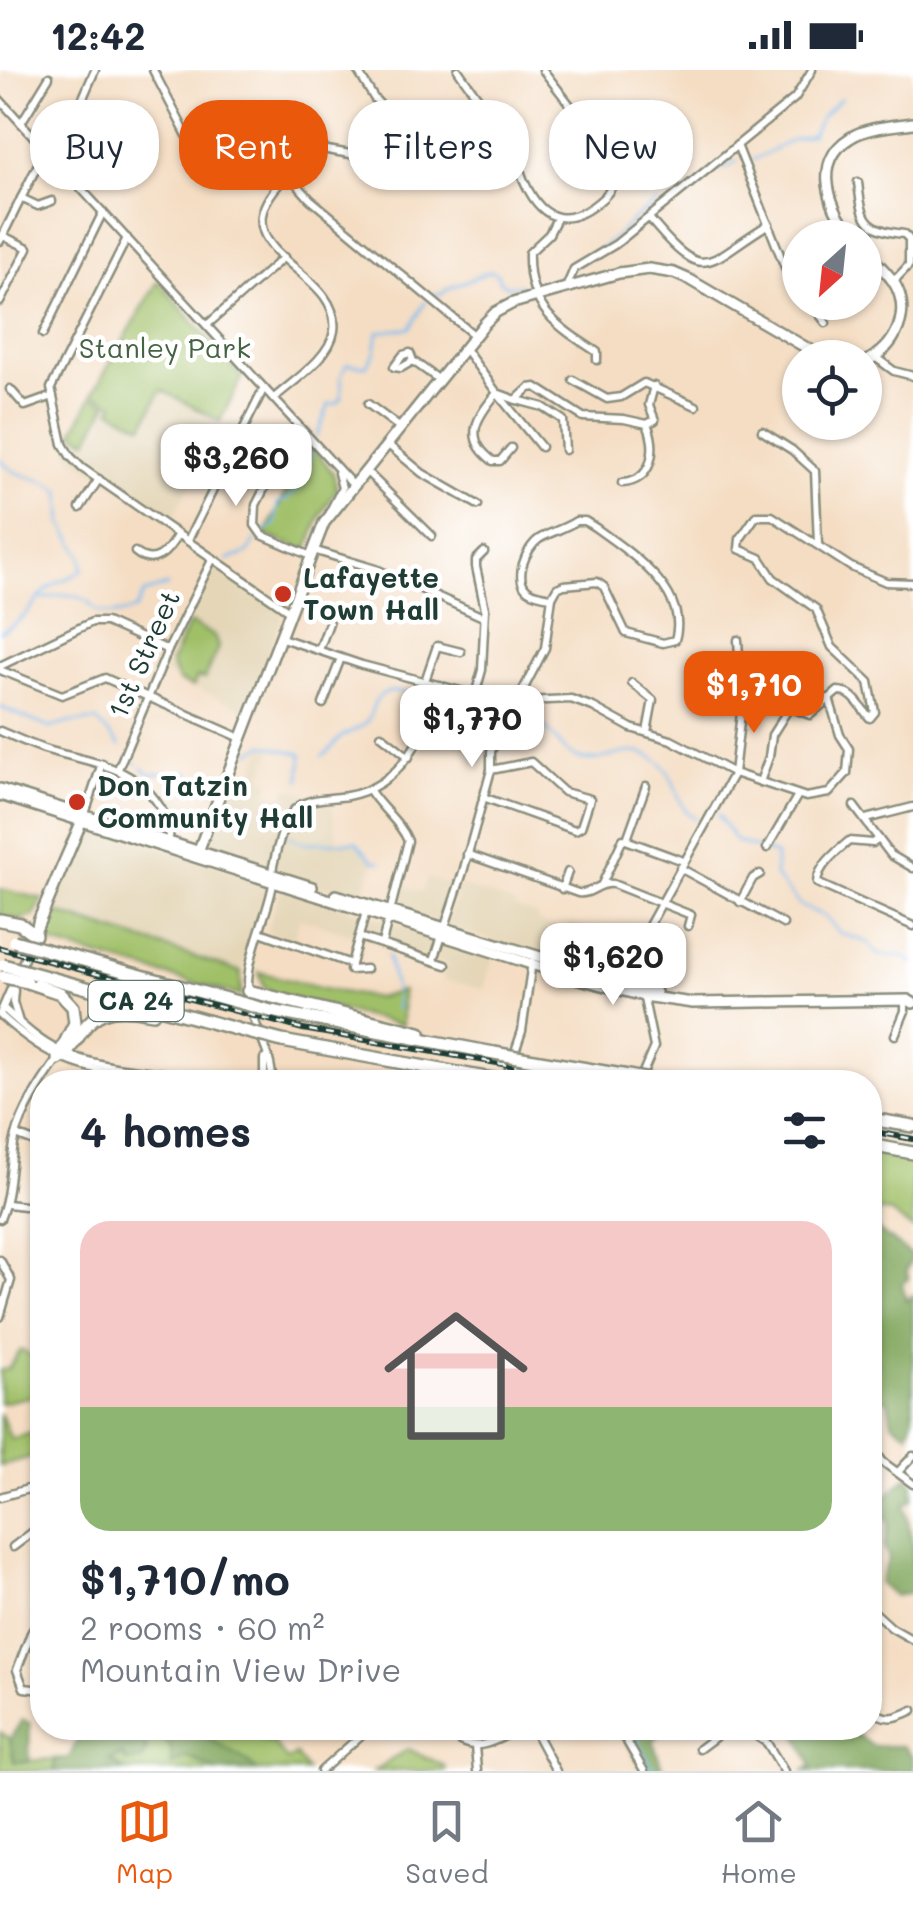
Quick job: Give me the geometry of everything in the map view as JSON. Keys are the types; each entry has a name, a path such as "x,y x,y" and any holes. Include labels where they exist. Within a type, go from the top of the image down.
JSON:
{"highway":[{"path":"0,920 20,924 37,920"},
{"path":"20,924 34,935"},
{"name":"CA 24","path":"0,937 272,1011 586,1070"},
{"path":"12,976 60,993 74,1006 74,1026 61,1054"},
{"name":"CA 24","path":"12,976 282,1041 437,1070"},
{"path":"248,991 380,1022 447,1044"},
{"path":"61,1054 93,1017 116,1008 236,1029"},
{"path":"882,1121 913,1126"},
{"path":"882,1147 913,1153"}],"main road":[{"path":"842,220 832,204 827,179 832,159 841,146 853,136 913,123"},
{"path":"197,854 328,515 496,312 538,295 649,269 674,273 792,340"},
{"path":"882,269 900,296 901,320 890,346 882,352"},
{"path":"0,792 630,989 697,1001 766,1004 910,1000"},
{"path":"83,818 168,841 197,854"},
{"path":"272,878 422,928 462,934 532,959"}],"street":[{"path":"83,100 96,70"},
{"path":"358,70 376,100"},
{"path":"458,70 510,144 527,188 546,213 557,218 581,215 613,187 616,171 612,156 543,70"},
{"path":"566,288 574,269 616,244 795,98 812,70"},
{"path":"153,71 179,121"},
{"path":"21,123 48,77"},
{"path":"0,100 30,133"},
{"path":"737,145 782,259"},
{"path":"0,302 28,248 1,237 30,181"},
{"path":"858,182 862,210 869,224 909,239 909,265 894,282"},
{"path":"83,190 352,484"},
{"path":"273,399 320,356 334,330 326,300 265,236 261,217 266,200 275,190"},
{"path":"302,190 475,336"},
{"path":"22,198 38,206 52,201"},
{"path":"42,334 103,212"},
{"path":"557,218 549,234 529,254 538,295 553,322 598,352 597,360"},
{"path":"649,218 680,254 706,262 724,257 769,224"},
{"path":"127,237 54,381 53,396 63,444 70,456 99,479 289,611"},
{"path":"208,324 284,257"},
{"path":"466,349 541,447"},
{"path":"413,361 438,380"},
{"path":"882,366 913,376"},
{"path":"573,380 607,399 621,397 639,383 696,406"},
{"path":"516,400 528,388 536,387 583,417 646,424 655,420 649,405 654,386"},
{"path":"188,540 264,388"},
{"path":"10,389 25,406 53,396"},
{"path":"497,393 542,407 563,420 565,450"},
{"path":"497,393 480,413 475,437 482,452 493,461 500,461 511,448"},
{"path":"368,404 399,428"},
{"path":"297,424 256,505 254,518 262,535 376,569 483,617"},
{"path":"622,484 639,478 650,464 654,438 646,424"},
{"path":"762,430 800,456 814,471 818,544"},
{"path":"386,444 422,474 478,505"},
{"path":"328,515 342,485 330,458"},
{"path":"365,470 432,536"},
{"path":"80,508 99,479"},
{"path":"700,703 742,704 768,699 810,715 838,691 846,691 870,718 873,716 874,696 869,682 832,647 816,609 773,578 760,558 738,544 749,522 761,515 772,516 851,567 886,582 913,584"},
{"path":"434,960 484,797 492,751 545,648 552,597 557,588 597,582 604,586 626,634 663,643 671,643 677,636 672,605 660,580 586,521 576,521 539,539 529,551 521,574 524,586 530,592 552,597"},
{"path":"135,552 145,559 156,559 168,550 178,534"},
{"path":"475,695 482,670 484,603 476,560 484,552"},
{"name":"1st Street","path":"118,768 168,650 213,558"},
{"path":"0,668 92,622 107,623 168,650"},
{"path":"319,650 330,623"},
{"path":"280,637 341,658 502,702 571,699 671,740 734,773 814,798 829,793 847,772 849,749 828,698"},
{"path":"630,989 646,931 734,773 742,704 738,640"},
{"path":"425,681 436,646 461,652"},
{"path":"323,704 341,658"},
{"path":"0,668 62,695 102,678 241,738"},
{"path":"632,683 653,700 647,732"},
{"path":"265,1070 264,1052 250,1010 250,966 289,819 296,809 312,801 369,789 388,778 409,757 433,710 440,685"},
{"path":"502,702 509,712"},
{"path":"760,782 772,734 790,708"},
{"path":"0,732 41,748 118,768 153,795 169,824 168,841"},
{"path":"381,734 409,757"},
{"path":"484,797 575,830 581,827 590,798 564,792 531,762 491,770"},
{"path":"0,998 64,868 102,763"},
{"path":"602,884 620,842 627,839 646,786"},
{"path":"369,789 385,814 404,830 408,841 382,943"},
{"path":"767,848 798,795"},
{"path":"854,806 897,860 913,868"},
{"path":"866,819 913,807"},
{"path":"34,935 37,920 83,818"},
{"path":"627,839 682,864 740,902 783,924"},
{"path":"878,839 874,843 850,841 822,869 817,884 913,926"},
{"path":"467,854 585,894 602,884 613,884 691,915 688,926"},
{"path":"64,856 64,868"},
{"path":"562,889 568,872"},
{"path":"740,902 760,874"},
{"path":"366,910 350,970 366,970"},
{"path":"260,932 351,964"},
{"path":"359,936 446,965"},
{"path":"511,1070 522,1031 532,959"},
{"path":"1,1011 12,976"},
{"path":"12,976 19,1023"},
{"path":"644,992 654,1047 644,1070"},
{"path":"895,1035 910,1000"},
{"path":"1,1011 61,1054 103,1070"},
{"path":"1,1011 36,1046 137,1070"},
{"path":"264,1052 264,1070"},
{"path":"50,1070 61,1054"},
{"path":"0,1219 6,1204 16,1135 30,1105"},
{"path":"16,1135 30,1140"},
{"path":"6,1204 30,1207"},
{"path":"0,1260 11,1280 0,1317"},
{"path":"899,1471 913,1456"},
{"path":"882,1461 913,1484"},
{"path":"0,1498 30,1489"},
{"path":"13,1547 30,1534"},
{"path":"882,1619 913,1640"},
{"path":"30,1636 18,1670 24,1688 30,1689"},
{"path":"882,1718 896,1718 913,1710"},
{"path":"322,1771 357,1740"},
{"path":"457,1740 475,1746 496,1740"},
{"path":"539,1740 556,1771"},
{"path":"626,1740 644,1771"},
{"path":"699,1749 711,1740"},
{"path":"762,1740 784,1771"},
{"path":"475,1746 477,1771"}],"shaded area":[{"path":"158,281 242,378 171,522 70,456 63,438 73,433 108,364"},
{"path":"214,564 283,614 246,710 163,674 173,643"},
{"path":"263,747 273,751 262,777 271,781 267,793 282,799 287,787 306,794 309,805 331,801 338,840 355,841 375,861 360,898 237,859 242,846 239,844 233,858 213,851 207,845 212,830 169,813 176,796 219,812 235,767 253,773"},
{"path":"85,821 266,881 269,886 242,971 50,909"},
{"path":"428,877 455,887 441,923 393,908 399,885 422,892"},
{"path":"460,885 515,904 515,908 538,916 537,921 566,931 570,922 607,934 610,926 640,936 628,978 623,980 445,926"},
{"path":"284,888 494,954 484,989 442,979 447,964 300,918 293,940 266,932 279,892"}],"green space":[{"name":"Stanley Park","path":"158,281 242,378 220,421 161,390 143,426 111,410 114,404 93,393"},
{"path":"92,396 107,404 88,440 73,433"},
{"path":"310,443 333,473 337,489 321,514 307,551 265,535"},
{"path":"189,623 214,636 218,647 205,679 197,677 193,687 178,681 171,663"},
{"path":"0,889 43,899 34,916 19,920 0,916"},
{"path":"52,911 241,972 241,996 39,940"},
{"path":"259,972 377,998 402,991 402,1025 275,995 264,987"},
{"path":"882,1154 913,1159 913,1229 882,1211"},
{"path":"882,1233 913,1257 906,1271 909,1279 902,1283 906,1301 913,1295 913,1419 908,1433 892,1422 888,1401 882,1399"},
{"path":"21,1350 30,1355 30,1397 0,1403 0,1370 8,1369"},
{"path":"0,1413 11,1439 30,1433 30,1457 0,1466"},
{"path":"907,1477 913,1484 913,1499 905,1505 913,1547 913,1592 895,1596 882,1586 889,1558 884,1548 889,1523 882,1514 882,1500"},
{"path":"22,1720 30,1723 29,1762 14,1762 10,1739"},
{"path":"0,1732 10,1739 15,1762 55,1759 54,1771 0,1771"},
{"path":"77,1740 145,1740 147,1751 142,1760 125,1762 123,1754 109,1760 126,1771 54,1771 55,1759 69,1758"},
{"path":"145,1740 167,1740 185,1754 202,1757 234,1754 212,1740 277,1740 273,1743 287,1760 296,1755 307,1771 126,1771 108,1760 147,1751"},
{"path":"166,1740 211,1740 257,1771 217,1771 187,1757 172,1765"},
{"path":"626,1740 654,1740 663,1771 644,1771"},
{"path":"800,1740 864,1740 873,1746 903,1746 913,1758 913,1771 804,1771 812,1765"},
{"path":"408,1749 445,1766 445,1771 374,1771"}],"waterway":[{"path":"753,160 792,140 812,135 821,117 841,98"},
{"path":"718,169 737,161"},
{"path":"540,283 558,280 659,202"},
{"path":"433,294 442,294 490,271 506,285 521,285"},
{"path":"317,436 329,404 342,398 341,376 347,364 366,366 375,352 378,332 410,328 426,301"},
{"path":"265,531 275,524 278,503 296,490 311,452"},
{"path":"0,459 13,471 61,491 63,524 81,555 83,569 52,586 22,618 0,632"},
{"path":"227,560 248,553 256,539"},
{"path":"42,599 73,596 100,612 115,614 136,609 144,593 167,586"},
{"path":"322,756 342,736 369,719 375,701 383,694 404,693 418,699 427,709"},
{"path":"0,707 50,728 97,721 120,746"},
{"path":"433,714 458,712 481,758"},
{"path":"500,741 539,723 574,757 590,760 642,753 668,772 683,806 696,819"},
{"path":"249,753 264,745 302,754 300,780"},
{"path":"129,756 137,764"},
{"path":"142,768 151,774 191,773"},
{"path":"718,815 736,841 776,855 775,877 801,906 824,916 840,933 867,942 878,955 903,956 913,963"},
{"path":"289,836 303,843 356,842 374,861 380,862"},
{"path":"388,956 396,994"},
{"path":"396,998 397,1010"},
{"path":"638,1740 654,1771"}],"railway":[{"path":"0,948 303,1029 537,1070"},
{"path":"882,1133 913,1139"}],"place":[{"name":"Lafayette Town Hall","path":"283,594"},
{"name":"Don Tatzin Community Hall","path":"77,802"}]}
